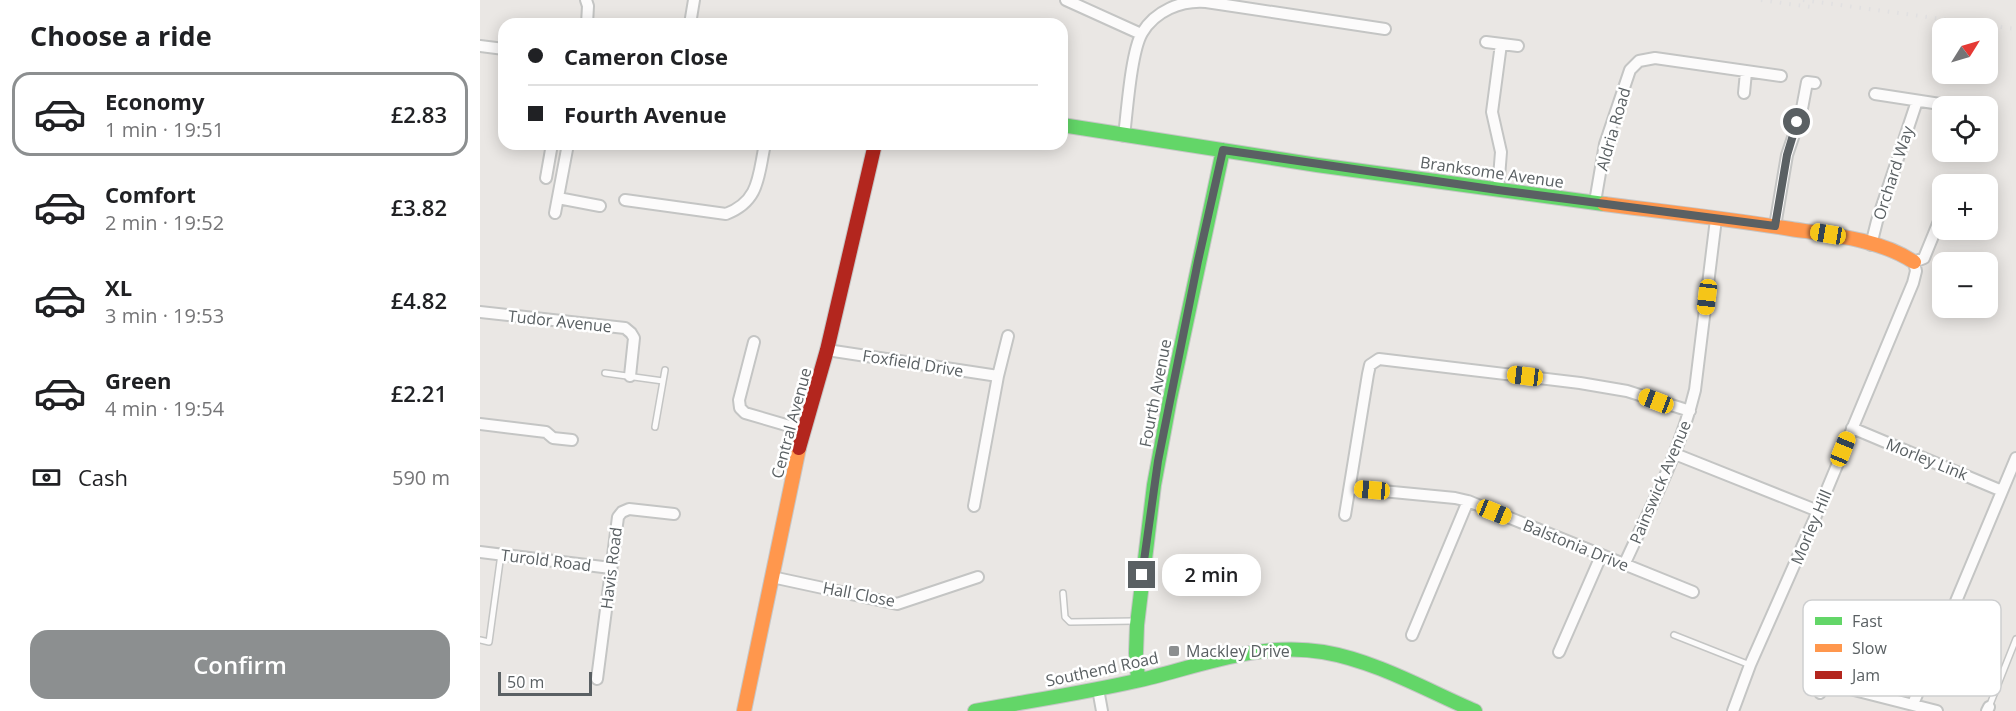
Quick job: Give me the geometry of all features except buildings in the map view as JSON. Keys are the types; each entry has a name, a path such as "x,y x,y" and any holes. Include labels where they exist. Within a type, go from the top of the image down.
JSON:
{"street":[{"path":"586,0 587,18"},
{"path":"691,18 694,0"},
{"path":"1066,0 1141,34"},
{"path":"1124,136 1135,54 1141,34 1156,17 1176,5 1191,2 1384,29"},
{"path":"1486,42 1518,46"},
{"path":"1498,190 1501,152 1492,112 1501,44"},
{"path":"480,46 498,48"},
{"name":"Aldria Road","path":"1595,202 1605,144 1630,70 1639,61 1655,58 1746,72"},
{"path":"1744,93 1746,72 1782,76"},
{"path":"1775,226 1787,155 1801,114 1806,82 1815,83"},
{"path":"1875,94 1932,103"},
{"name":"Orchard Way","path":"1871,245 1917,101"},
{"name":"Branksome Avenue","path":"1068,126 1498,190 1828,234 1900,252 1914,262"},
{"path":"546,178 551,150"},
{"path":"555,213 567,150"},
{"path":"625,200 726,214 740,209 750,200 764,150"},
{"name":"Central Avenue","path":"744,711 803,430 827,350 874,150"},
{"name":"Fourth Avenue","path":"1138,680 1135,663 1144,561 1158,461 1223,150"},
{"path":"558,198 600,206"},
{"name":"Painswick Avenue","path":"1624,565 1675,454 1690,411 1695,390 1716,219"},
{"name":"Morley Hill","path":"1732,711 1913,283 1916,271 1914,262 1924,258 1932,238"},
{"name":"Tudor Avenue","path":"480,312 625,328 634,338 630,376"},
{"path":"974,506 998,376 1008,336"},
{"path":"754,342 739,400 740,408 745,413 803,430"},
{"name":"Foxfield Drive","path":"827,350 998,376"},
{"path":"1345,515 1368,374 1370,365 1379,358 1581,383 1627,391 1690,411"},
{"path":"480,424 546,432 553,438 572,440"},
{"name":"Morley Link","path":"1852,428 2002,491"},
{"path":"1675,454 1818,511"},
{"path":"1956,600 2016,458"},
{"name":"Balstonia Drive","path":"1351,488 1468,501 1693,592"},
{"path":"1412,635 1468,501"},
{"name":"Havis Road","path":"597,679 618,517 629,509 674,514"},
{"name":"Turold Road","path":"480,552 612,568"},
{"path":"1559,652 1601,556"},
{"name":"Hall Close","path":"772,577 897,604 978,577"},
{"name":"Southend Road","path":"975,711 1138,680 1254,651 1297,649 1350,659 1388,672 1475,711"},
{"path":"1098,688 1102,711"},
{"path":"1879,696 1937,711"},
{"path":"1913,704 1916,696"}],"lane":[{"path":"655,427 665,370"},
{"path":"605,373 663,381"},
{"path":"480,640 489,642 501,554"},
{"path":"1063,593 1065,617 1070,622 1139,621"},
{"path":"1674,635 1750,665"},
{"path":"2001,676 2016,639"}],"railway":[{"path":"1761,0 1811,7"},
{"path":"1803,0 2016,29"}],"traffic: fast":[{"path":"1068,126 1317,165 1604,204"},
{"path":"1138,680 1137,625 1154,485 1223,150"},
{"path":"975,711 1116,685 1228,657 1275,650 1323,652 1343,656 1381,669 1475,711"}],"traffic: slow":[{"path":"1604,204 1839,236 1886,248 1914,262"},
{"path":"744,711 799,448"}],"traffic: jam":[{"path":"799,448 827,350 874,150"}],"place":[{"name":"Mackley Drive","path":"1174,651"}],"route":[{"path":"1142,575 1158,461 1223,150 1498,190 1775,226 1787,155 1797,122"}]}
